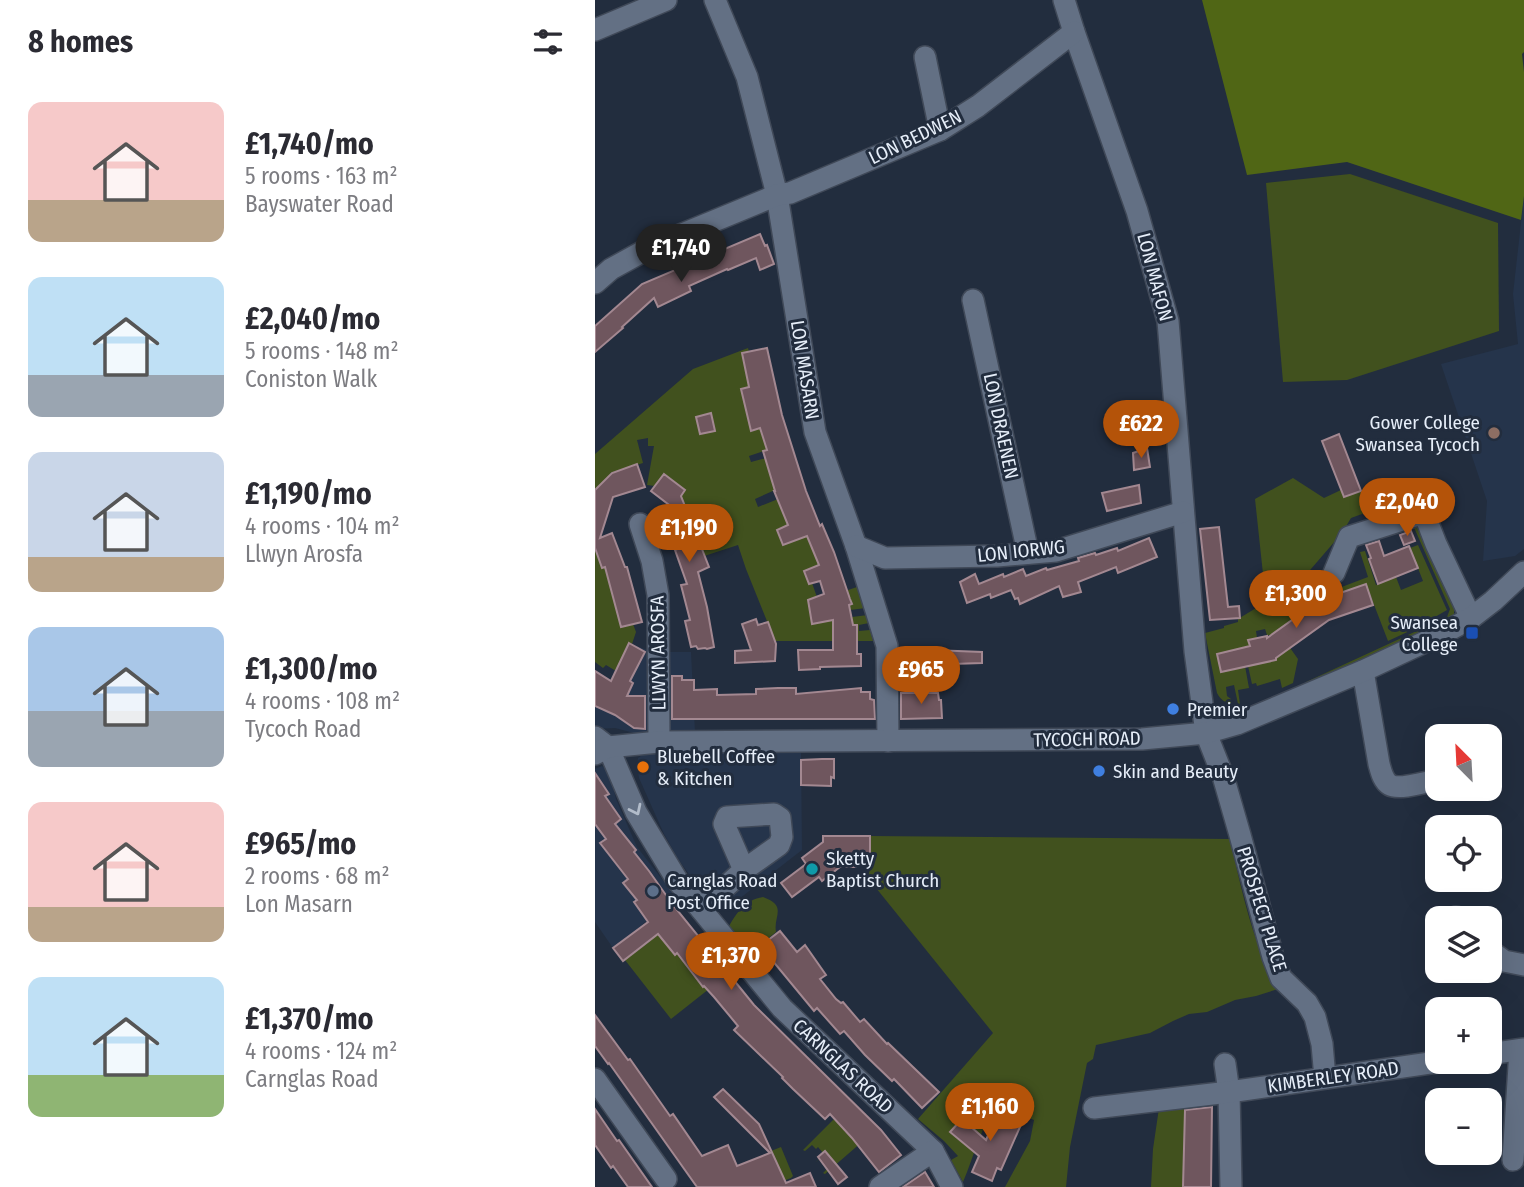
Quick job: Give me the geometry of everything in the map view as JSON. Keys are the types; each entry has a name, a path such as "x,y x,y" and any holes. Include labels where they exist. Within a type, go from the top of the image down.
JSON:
{"street":[{"path":"595,30 667,0"},
{"name":"LON MASARN","path":"715,0 747,77 777,195 815,432 856,546 887,646 888,741"},
{"name":"LON MAFON","path":"1064,0 1137,211 1168,321 1195,651 1206,733"},
{"name":"LON BEDWEN","path":"595,284 611,269 650,247 777,195 790,193 940,130 978,106 1074,32"},
{"path":"925,57 940,130"},
{"name":"LON DRAENEN","path":"973,300 1028,553"},
{"name":"LON IORWG","path":"856,546 885,558 997,556 1056,551 1183,512"},
{"path":"1334,572 1349,537 1424,513 1471,618"},
{"name":"LLWYN AROSFA","path":"640,524 652,561 658,596 659,742"},
{"name":"TYCOCH ROAD","path":"599,746 659,742 1142,739 1206,733 1237,724 1363,671 1442,634 1471,618 1524,572"},
{"path":"1363,671 1379,764 1384,778 1390,785 1400,786 1425,782"},
{"name":"PROSPECT PLACE","path":"1206,733 1226,788 1281,978 1307,1003 1315,1017 1322,1044 1325,1078"},
{"name":"CARNGLAS ROAD","path":"599,746 677,880 782,1008 933,1151 952,1187"},
{"path":"701,909 744,870"},
{"path":"1502,960 1524,965"},
{"path":"1502,1052 1522,1049 1513,1160"},
{"path":"1225,1064 1229,1092 1231,1187"},
{"name":"KIMBERLEY ROAD","path":"1094,1108 1425,1064"},
{"path":"595,1079 666,1180"},
{"path":"880,1187 933,1151"}],"shaded area":[{"name":"Gower College Swansea Tycoch","path":"1524,196 1524,549 1515,556 1483,561 1487,501 1441,364 1518,344 1513,294"},
{"path":"629,643 652,652 691,652 695,732 634,733 615,728 595,729 595,671 611,680"},
{"path":"648,751 801,751 802,850 730,906 715,889 704,895 664,834 639,778 638,758"},
{"path":"602,766 607,770 616,799 637,847 676,897 613,948 595,922 595,769"}],"green space":[{"path":"1202,0 1524,0 1524,196 1521,220 1347,162 1247,175"},
{"path":"1350,174 1498,223 1499,331 1347,380 1283,382 1266,183"},
{"path":"748,348 749,352 742,354 767,450 749,456 751,462 774,456 775,490 755,499 758,507 788,495 790,500 779,504 784,515 801,523 819,565 805,571 818,600 860,586 866,608 850,610 849,605 852,604 849,595 830,599 852,617 868,615 869,623 859,625 859,631 870,630 873,641 775,641 738,545 698,558 696,553 703,550 700,541 693,544 690,536 696,533 686,508 673,513 685,490 664,474 655,486 647,485 654,446 648,446 648,438 637,440 643,463 610,473 614,486 605,480 595,496 595,454 693,369","holes":["711,414 715,430 700,434 696,417"]},
{"path":"1293,478 1324,498 1341,490 1344,497 1366,492 1373,510 1351,518 1346,531 1292,591 1292,614 1302,607 1303,598 1327,586 1339,588 1368,577 1360,552 1365,551 1376,585 1396,577 1401,590 1423,581 1410,548 1418,545 1447,610 1388,641 1366,584 1278,631 1298,659 1293,683 1282,688 1280,679 1257,686 1256,683 1252,684 1244,648 1217,654 1221,672 1245,666 1249,688 1238,690 1240,704 1234,685 1226,687 1232,704 1221,699 1217,693 1205,633 1238,622 1238,619 1266,602 1255,499","holes":["1265,629 1267,635 1271,635 1276,660 1256,664 1248,640 1257,638 1256,631"]},
{"path":"1412,523 1418,525 1443,577 1454,615 1450,621 1307,684 1306,682 1447,617 1450,609"},
{"path":"595,548 602,568 605,569 621,627 633,624 636,632 616,671 606,665 603,668 595,662"},
{"path":"870,836 1230,839 1255,935 1278,989 1235,1000 1207,1012 1189,1014 1150,1033 1096,1045 1093,1059 1087,1063 1070,1147 1066,1187 1005,1187 1030,1141 1034,1120 998,1105 982,1132 963,1182 951,1160 958,1156 918,1119 993,1033 868,878","holes":["962,1119 977,1132 966,1145 950,1132"]},
{"path":"763,897 771,900 777,908 776,932 750,953 729,926 743,907"},
{"path":"667,925 671,950 676,954 684,948 687,964 702,970 695,976 703,987 710,981 714,985 671,1019 625,960"},
{"path":"1196,1104 1196,1108 1185,1109 1189,1187 1151,1187 1159,1108"},
{"path":"837,1116 836,1121 858,1144 863,1141 825,1174 823,1173 834,1162 826,1153 815,1163 824,1154 818,1147 816,1149 812,1145 803,1150"},
{"path":"781,1147 793,1176 791,1178 768,1187 719,1187 761,1169 757,1158 764,1155 768,1165 771,1151"}],"building":[{"path":"760,234 774,264 760,270 756,258 689,286 691,291 658,307 654,298 595,352 595,326 642,284"},
{"path":"767,348 782,415 806,491 834,552 852,604 849,605 853,625 857,625 857,654 861,654 861,666 799,670 798,650 833,650 833,620 812,624 808,600 824,594 820,581 809,584 804,571 819,565 807,536 783,545 777,530 788,525 774,491 763,451 767,450 760,428 751,431 741,389 749,387 742,353"},
{"path":"711,413 715,431 700,434 696,417"},
{"path":"1339,434 1361,491 1344,497 1322,441"},
{"path":"1147,448 1150,467 1134,470 1133,453"},
{"path":"637,464 645,487 613,497 600,538 612,533 627,567 642,622 621,627 605,567 602,568 595,548 595,490 612,473"},
{"path":"664,474 685,490 681,496 709,567 698,572 714,647 707,649 691,647 685,621 690,620 681,585 687,584 675,550 683,547 669,515 677,511 651,491"},
{"path":"1139,485 1141,503 1107,511 1102,493"},
{"path":"1219,527 1228,607 1239,606 1240,618 1210,620 1200,529"},
{"path":"1411,531 1415,541 1404,545 1400,535"},
{"path":"1149,538 1157,557 1118,573 1116,567 1078,582 1081,592 1063,597 1059,586 1020,604 1011,590 991,598 990,594 967,603 960,582 975,574 979,584 1023,569 1026,576 1046,568 1047,570 1079,561 1078,558 1095,553 1096,555 1117,548 1118,551"},
{"path":"1379,541 1384,556 1409,546 1418,568 1378,584 1366,545"},
{"path":"1366,584 1373,605 1329,620 1276,660 1221,672 1217,654 1250,646 1248,640 1267,638 1320,600"},
{"path":"756,619 758,625 768,622 776,644 775,661 735,663 735,651 751,650 742,624"},
{"path":"629,643 645,652 630,681 633,683 627,696 645,696 645,729 634,728 595,706 595,671 611,681"},
{"path":"921,651 982,652 982,663 921,665"},
{"path":"672,676 682,676 682,680 694,680 694,690 717,689 717,695 756,694 756,689 796,688 796,694 861,688 861,692 870,692 870,699 874,700 875,719 672,719"},
{"path":"901,693 938,693 942,718 901,719"},
{"path":"834,759 831,786 801,785 801,760"},
{"path":"595,773 609,794 605,796 621,819 615,824 673,905 754,1005 881,1130 901,1155 879,1172 830,1114 825,1119 734,1030 738,1026 658,934 623,961 613,948 648,922 634,902 637,900 623,883 628,879 600,843 606,839 595,824"},
{"path":"823,836 870,836 870,861 856,860 856,867 840,867 822,881 819,877 792,897 781,883 806,864 802,858 823,842"},
{"path":"780,931 797,952 805,945 826,975 820,979 836,999 843,1002 860,1022 864,1019 939,1092 922,1108 894,1079 892,1081 865,1055 844,1031 840,1034 817,1008 814,1011 772,960 770,962 759,947"},
{"path":"595,1015 670,1116 673,1114 702,1156 728,1145 737,1166 770,1153 714,1097 723,1089 759,1124 786,1183 810,1173 816,1187 697,1187 595,1046"},
{"path":"1212,1107 1211,1187 1183,1187 1185,1110"},
{"path":"595,1109 652,1187 628,1187 613,1166 611,1168 595,1145"},
{"path":"999,1110 1023,1120 1001,1170 997,1168 992,1181 972,1172 979,1156 950,1132 962,1119 986,1140"},
{"path":"825,1151 847,1177 838,1184 818,1157"},
{"path":"925,1172 934,1187 903,1187"}],"place":[{"name":"Gower College Swansea Tycoch","path":"1494,433"},
{"name":"Swansea College","path":"1472,633"},
{"name":"Premier","path":"1173,709"},
{"name":"Bluebell Coffee & Kitchen","path":"643,767"},
{"name":"Skin and Beauty","path":"1099,771"},
{"name":"Sketty Baptist Church","path":"812,869"},
{"name":"Carnglas Road Post Office","path":"653,891"}]}
